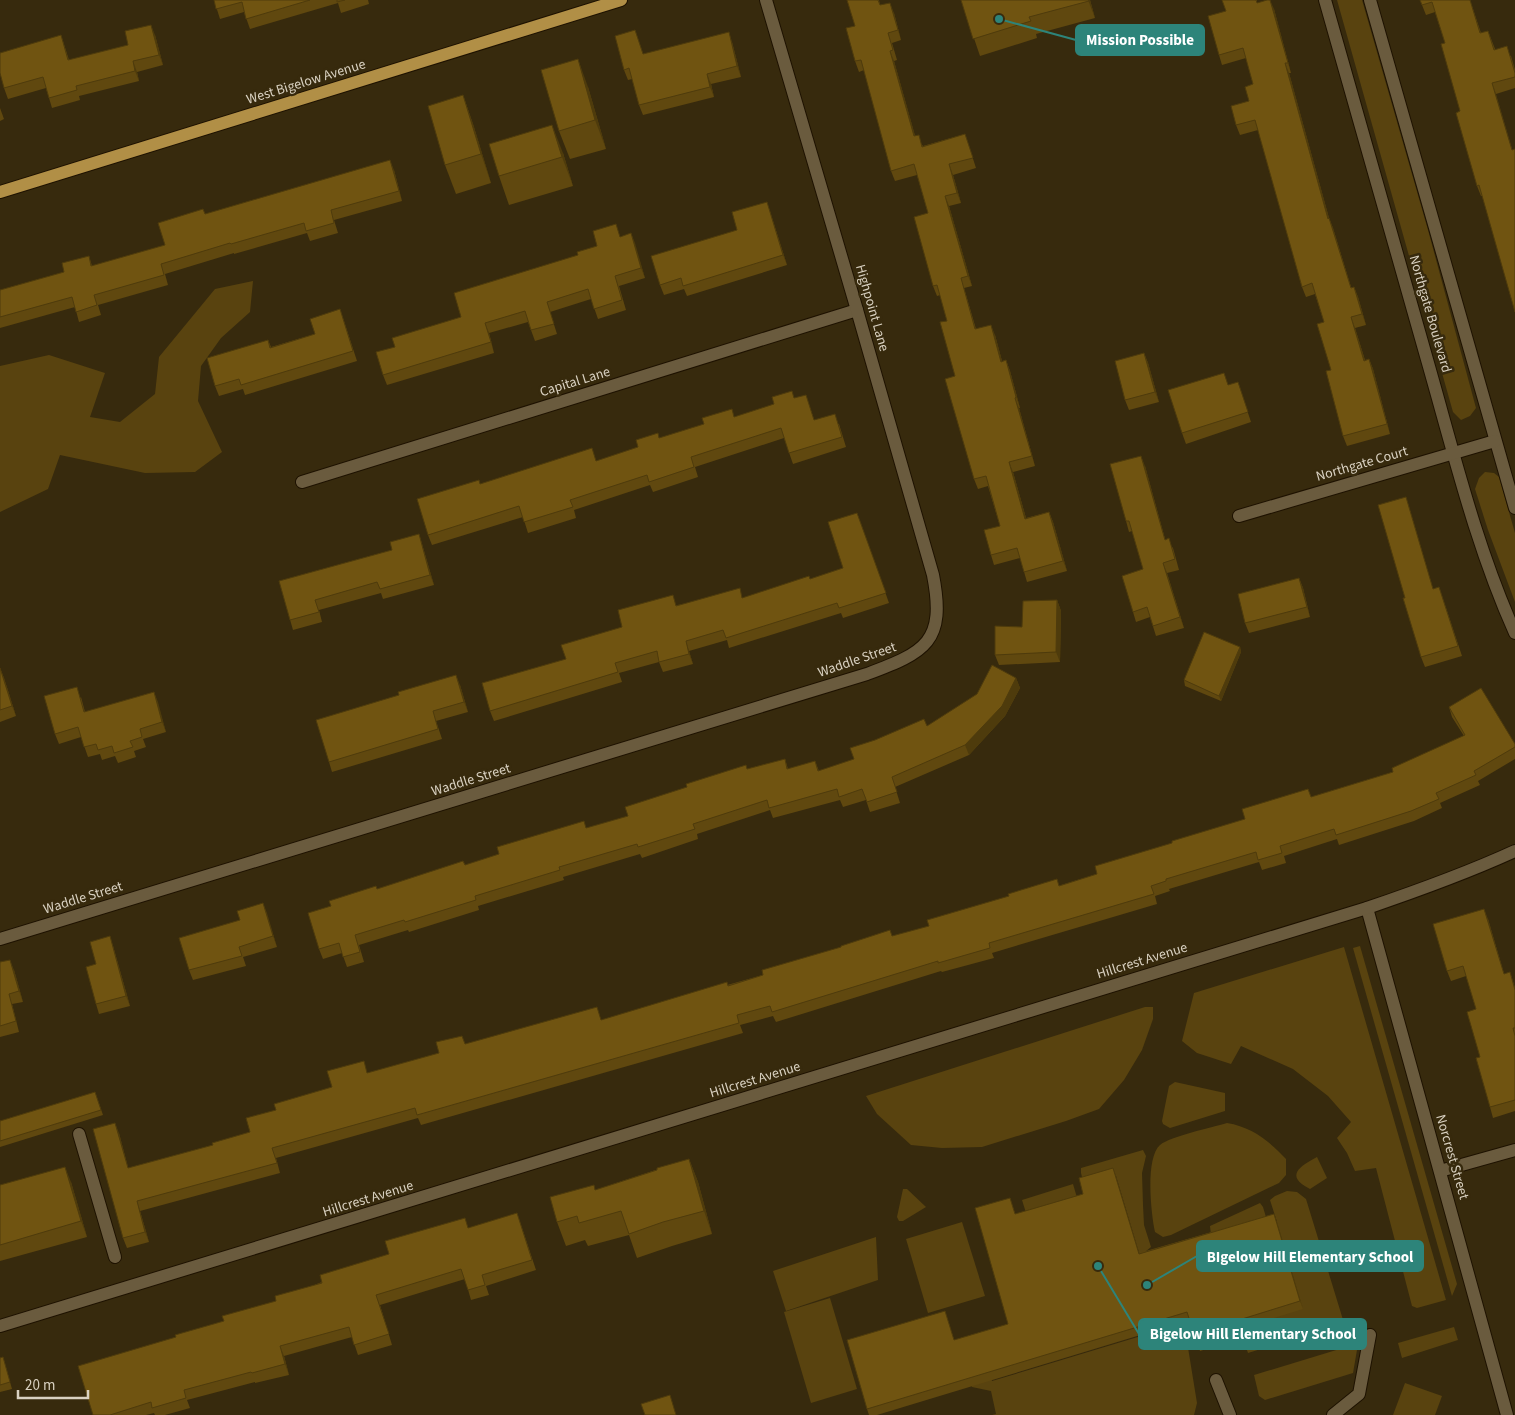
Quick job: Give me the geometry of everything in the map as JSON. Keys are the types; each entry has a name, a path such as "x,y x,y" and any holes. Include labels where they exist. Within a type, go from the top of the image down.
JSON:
{"main road":[{"name":"West Bigelow Avenue","path":"0,192 621,0"}],"street":[{"name":"Highpoint Lane","path":"766,0 858,310 933,575 938,609 935,627"},
{"name":"Northgate Boulevard","path":"1325,0 1452,453 1482,550 1500,599 1515,632"},
{"name":"Northgate Boulevard","path":"1370,0 1515,508"},
{"name":"Capital Lane","path":"302,482 858,310"},
{"name":"Northgate Court","path":"1238,516 1495,441"},
{"name":"Waddle Street","path":"0,939 867,674 900,662 915,654 927,642 935,627"},
{"name":"Hillcrest Avenue","path":"0,1326 1367,908 1472,871 1515,850"},
{"name":"Norcrest Street","path":"1367,908 1508,1415"},
{"path":"79,1134 115,1257"},
{"path":"1440,1171 1515,1150"},
{"path":"1333,1415 1359,1394 1370,1335"},
{"path":"1216,1380 1230,1415"}],"shaded area":[{"path":"1337,0 1362,0 1428,230 1476,408 1470,416 1461,420 1453,412"},
{"path":"253,281 250,312 221,338 201,366 198,401 222,452 195,472 145,473 60,455 48,489 0,512 0,366 49,355 105,373 90,417 120,422 155,394 159,357 215,289"},
{"path":"1485,472 1494,473 1499,477 1515,533 1515,602 1475,489 1479,478"},
{"path":"1360,946 1457,1284 1452,1296 1353,948"},
{"path":"1344,947 1446,1300 1417,1308 1412,1306 1376,1168 1355,1171 1347,1153 1337,1138 1351,1122 1328,1096 1293,1069 1241,1046 1231,1064 1197,1053 1182,1041 1194,993"},
{"path":"1145,1007 1153,1007 1153,1019 1142,1050 1124,1080 1099,1109 1066,1121 982,1147 942,1148 911,1145 877,1114 866,1096"},
{"path":"1175,1082 1225,1093 1225,1111 1170,1128 1163,1124 1169,1086"},
{"path":"1227,1123 1252,1131 1273,1146 1286,1159 1286,1175 1279,1183 1171,1235 1163,1237 1155,1232 1152,1213 1150,1187 1152,1162 1155,1152 1160,1145 1173,1138"},
{"path":"1143,1150 1146,1156 1142,1173 1144,1225 1151,1247 1140,1256 1116,1176 1084,1185 1081,1168"},
{"path":"1317,1157 1327,1178 1310,1189 1302,1184 1296,1176 1300,1168"},
{"path":"1073,1184 1078,1201 1027,1216 1022,1200"},
{"path":"903,1189 907,1189 926,1207 903,1221 899,1221 897,1217"},
{"path":"1287,1191 1297,1192 1306,1199 1344,1323 1248,1353 1240,1329 1222,1334 1210,1226 1260,1203 1268,1224 1277,1222 1270,1200"},
{"path":"962,1222 985,1296 928,1313 906,1239"},
{"path":"876,1237 878,1280 786,1311 773,1271"},
{"path":"830,1298 857,1389 811,1403 784,1312"},
{"path":"1184,1323 1197,1403 1194,1415 992,1415 996,1414 991,1391 972,1387 962,1358 983,1352 992,1381"},
{"path":"1454,1327 1458,1340 1402,1358 1398,1343"},
{"path":"1356,1344 1357,1350 1353,1373 1265,1400 1259,1396 1254,1375"},
{"path":"1405,1383 1442,1396 1435,1415 1393,1415"}],"building":[{"path":"214,0 310,0 246,19 242,2 216,9"},
{"path":"847,0 878,0 880,5 890,3 898,30 888,33 893,50 890,51 914,136 919,135 922,147 965,134 973,158 949,164 957,193 945,196 968,276 961,278 975,329 991,325 1001,362 1006,360 1032,456 1009,462 1025,519 1049,512 1063,561 1024,572 1017,548 991,555 984,530 1000,526 986,476 974,479 945,379 955,376 940,322 947,321 937,285 933,286 914,217 928,213 914,164 891,171 861,60 855,61 846,28 855,26"},
{"path":"961,0 1089,1 1029,17 1031,21 973,39"},
{"path":"1222,0 1256,0 1257,3 1270,0 1288,63 1285,63 1328,219 1351,288 1354,287 1362,314 1351,317 1364,361 1369,359 1387,424 1343,436 1326,371 1331,370 1317,324 1324,322 1312,283 1302,287 1255,120 1236,125 1231,106 1249,101 1245,87 1253,84 1243,48 1219,55 1208,16 1226,11"},
{"path":"1420,0 1470,0 1480,33 1488,31 1494,50 1507,46 1515,77 1492,83 1512,150 1515,149 1515,312 1479,185 1477,186 1456,113 1460,111 1441,44 1445,43 1432,2 1422,5"},
{"path":"151,25 159,55 133,61 135,71 76,86 77,90 49,98 43,77 4,88 0,73 0,53 61,35 68,60 128,45 125,31"},
{"path":"635,30 643,54 729,32 737,66 707,74 710,87 639,105 629,68 624,70 615,36"},
{"path":"578,59 595,120 559,131 541,70"},
{"path":"463,95 481,154 445,165 428,106"},
{"path":"552,125 562,157 499,176 489,144"},
{"path":"390,160 399,191 331,210 334,223 306,231 304,223 161,264 164,275 94,295 97,305 76,312 72,297 0,317 0,290 64,272 62,263 89,256 91,266 165,245 158,223 203,209 205,214"},
{"path":"767,202 783,255 683,286 681,278 660,285 651,256 737,230 732,212"},
{"path":"616,224 620,237 631,233 641,268 615,276 622,300 594,309 588,289 547,302 554,324 531,330 525,311 485,323 491,342 383,375 376,352 395,347 392,338 461,317 454,293 578,255 577,252 597,246 593,231"},
{"path":"340,309 353,351 241,385 239,379 215,386 207,358 268,340 270,348 315,334 310,319"},
{"path":"1144,353 1155,392 1125,400 1115,361"},
{"path":"1224,373 1228,385 1238,382 1248,412 1182,433 1168,390"},
{"path":"792,391 794,398 806,395 814,420 835,414 842,437 789,453 781,428 691,457 694,467 649,482 647,475 570,500 573,507 524,522 519,506 428,535 417,499 479,480 480,484 592,448 596,461 638,447 636,440 658,433 659,438 704,424 702,418 732,409 734,417 774,404 772,397"},
{"path":"1141,456 1165,540 1169,538 1175,559 1163,563 1180,617 1153,626 1147,607 1133,612 1122,576 1143,569 1129,521 1126,521 1110,464"},
{"path":"1406,497 1433,589 1439,587 1458,646 1421,657 1378,505"},
{"path":"857,513 886,593 839,608 837,603 726,638 723,630 686,641 689,654 659,662 657,651 615,663 618,672 490,711 482,683 566,659 561,645 622,627 618,610 673,595 676,606 740,588 742,598 809,576 810,579 843,568 828,522"},
{"path":"419,534 430,575 380,589 377,582 315,600 319,612 290,620 279,581 392,550 390,542"},
{"path":"1299,578 1307,607 1245,623 1238,594"},
{"path":"1057,600 1056,652 995,655 995,626 1022,627 1023,601"},
{"path":"1204,632 1240,647 1219,696 1184,680"},
{"path":"992,665 1016,678 1002,706 965,745 892,777 897,792 867,802 862,789 839,797 837,789 769,808 767,800 693,824 695,829 638,847 637,844 559,867 560,870 475,896 476,900 355,935 360,952 343,957 339,943 319,949 308,913 331,906 329,901 376,886 377,889 463,861 465,865 499,854 497,847 584,821 586,828 628,816 625,807 687,787 686,784 746,765 747,769 785,759 787,769 815,761 818,771 854,759 850,748 875,740 924,719 927,726 977,694"},
{"path":"0,668 12,706 0,710"},
{"path":"456,675 464,702 433,711 438,729 329,762 316,720 399,695 398,692"},
{"path":"77,687 84,712 154,692 162,722 140,729 142,737 130,741 133,747 114,753 112,746 98,750 96,744 84,747 78,727 55,734 44,696"},
{"path":"1481,688 1515,747 1474,771 1476,775 1436,793 1439,799 1411,811 1336,835 1334,829 1280,846 1282,853 1258,860 1256,852 1166,879 1166,881 1151,886 1154,894 989,943 990,948 938,963 938,961 772,1012 770,1006 737,1015 739,1023 417,1115 415,1108 272,1148 277,1163 137,1201 145,1232 123,1238 93,1129 115,1123 128,1168 213,1145 212,1143 250,1132 246,1118 276,1110 274,1104 332,1087 327,1071 364,1061 367,1073 439,1053 436,1042 462,1036 465,1044 597,1007 601,1020 727,982 728,986 763,975 762,970 841,947 890,930 892,936 929,926 927,920 1009,896 1008,894 1057,879 1059,886 1097,874 1095,866 1245,819 1242,809 1308,789 1311,797 1393,772 1392,768 1465,735 1449,707"},
{"path":"263,903 273,936 239,947 242,956 189,970 179,938 240,920 237,911"},
{"path":"1484,909 1504,974 1510,972 1515,990 1515,1028 1513,1028 1515,1036 1515,1100 1490,1107 1476,1058 1480,1057 1467,1012 1476,1009 1463,966 1447,971 1433,924"},
{"path":"110,936 126,996 96,1004 86,967 96,964 90,942"},
{"path":"10,960 19,991 9,994 16,1021 0,1026 0,962"},
{"path":"95,1092 101,1110 0,1141 0,1121"},
{"path":"689,1159 704,1211 663,1222 629,1234 621,1211 579,1223 577,1216 557,1222 550,1197 594,1185 595,1190"},
{"path":"65,1167 81,1221 0,1245 0,1185"},
{"path":"1113,1168 1139,1254 1274,1214 1300,1301 1226,1324 1229,1334 1197,1343 1187,1312 867,1409 847,1340 945,1311 954,1340 1008,1324 975,1208 1010,1198 1015,1214 1083,1194 1079,1178"},
{"path":"517,1213 532,1260 482,1275 485,1285 468,1290 461,1269 376,1295 389,1334 354,1345 349,1327 280,1346 285,1364 184,1390 186,1398 152,1408 151,1402 110,1415 93,1415 78,1366 224,1321 222,1316 276,1301 275,1296 322,1283 320,1275 389,1254 385,1241 465,1218 468,1228"},
{"path":"3,1357 10,1382 0,1385 0,1358"},
{"path":"670,1395 676,1415 645,1415 641,1404"}],"place":[{"name":"Mission Possible","path":"999,19"},
{"name":"Bigelow Hill Elementary School","path":"1098,1266"},
{"name":"BIgelow Hill Elementary School","path":"1147,1285"}]}
